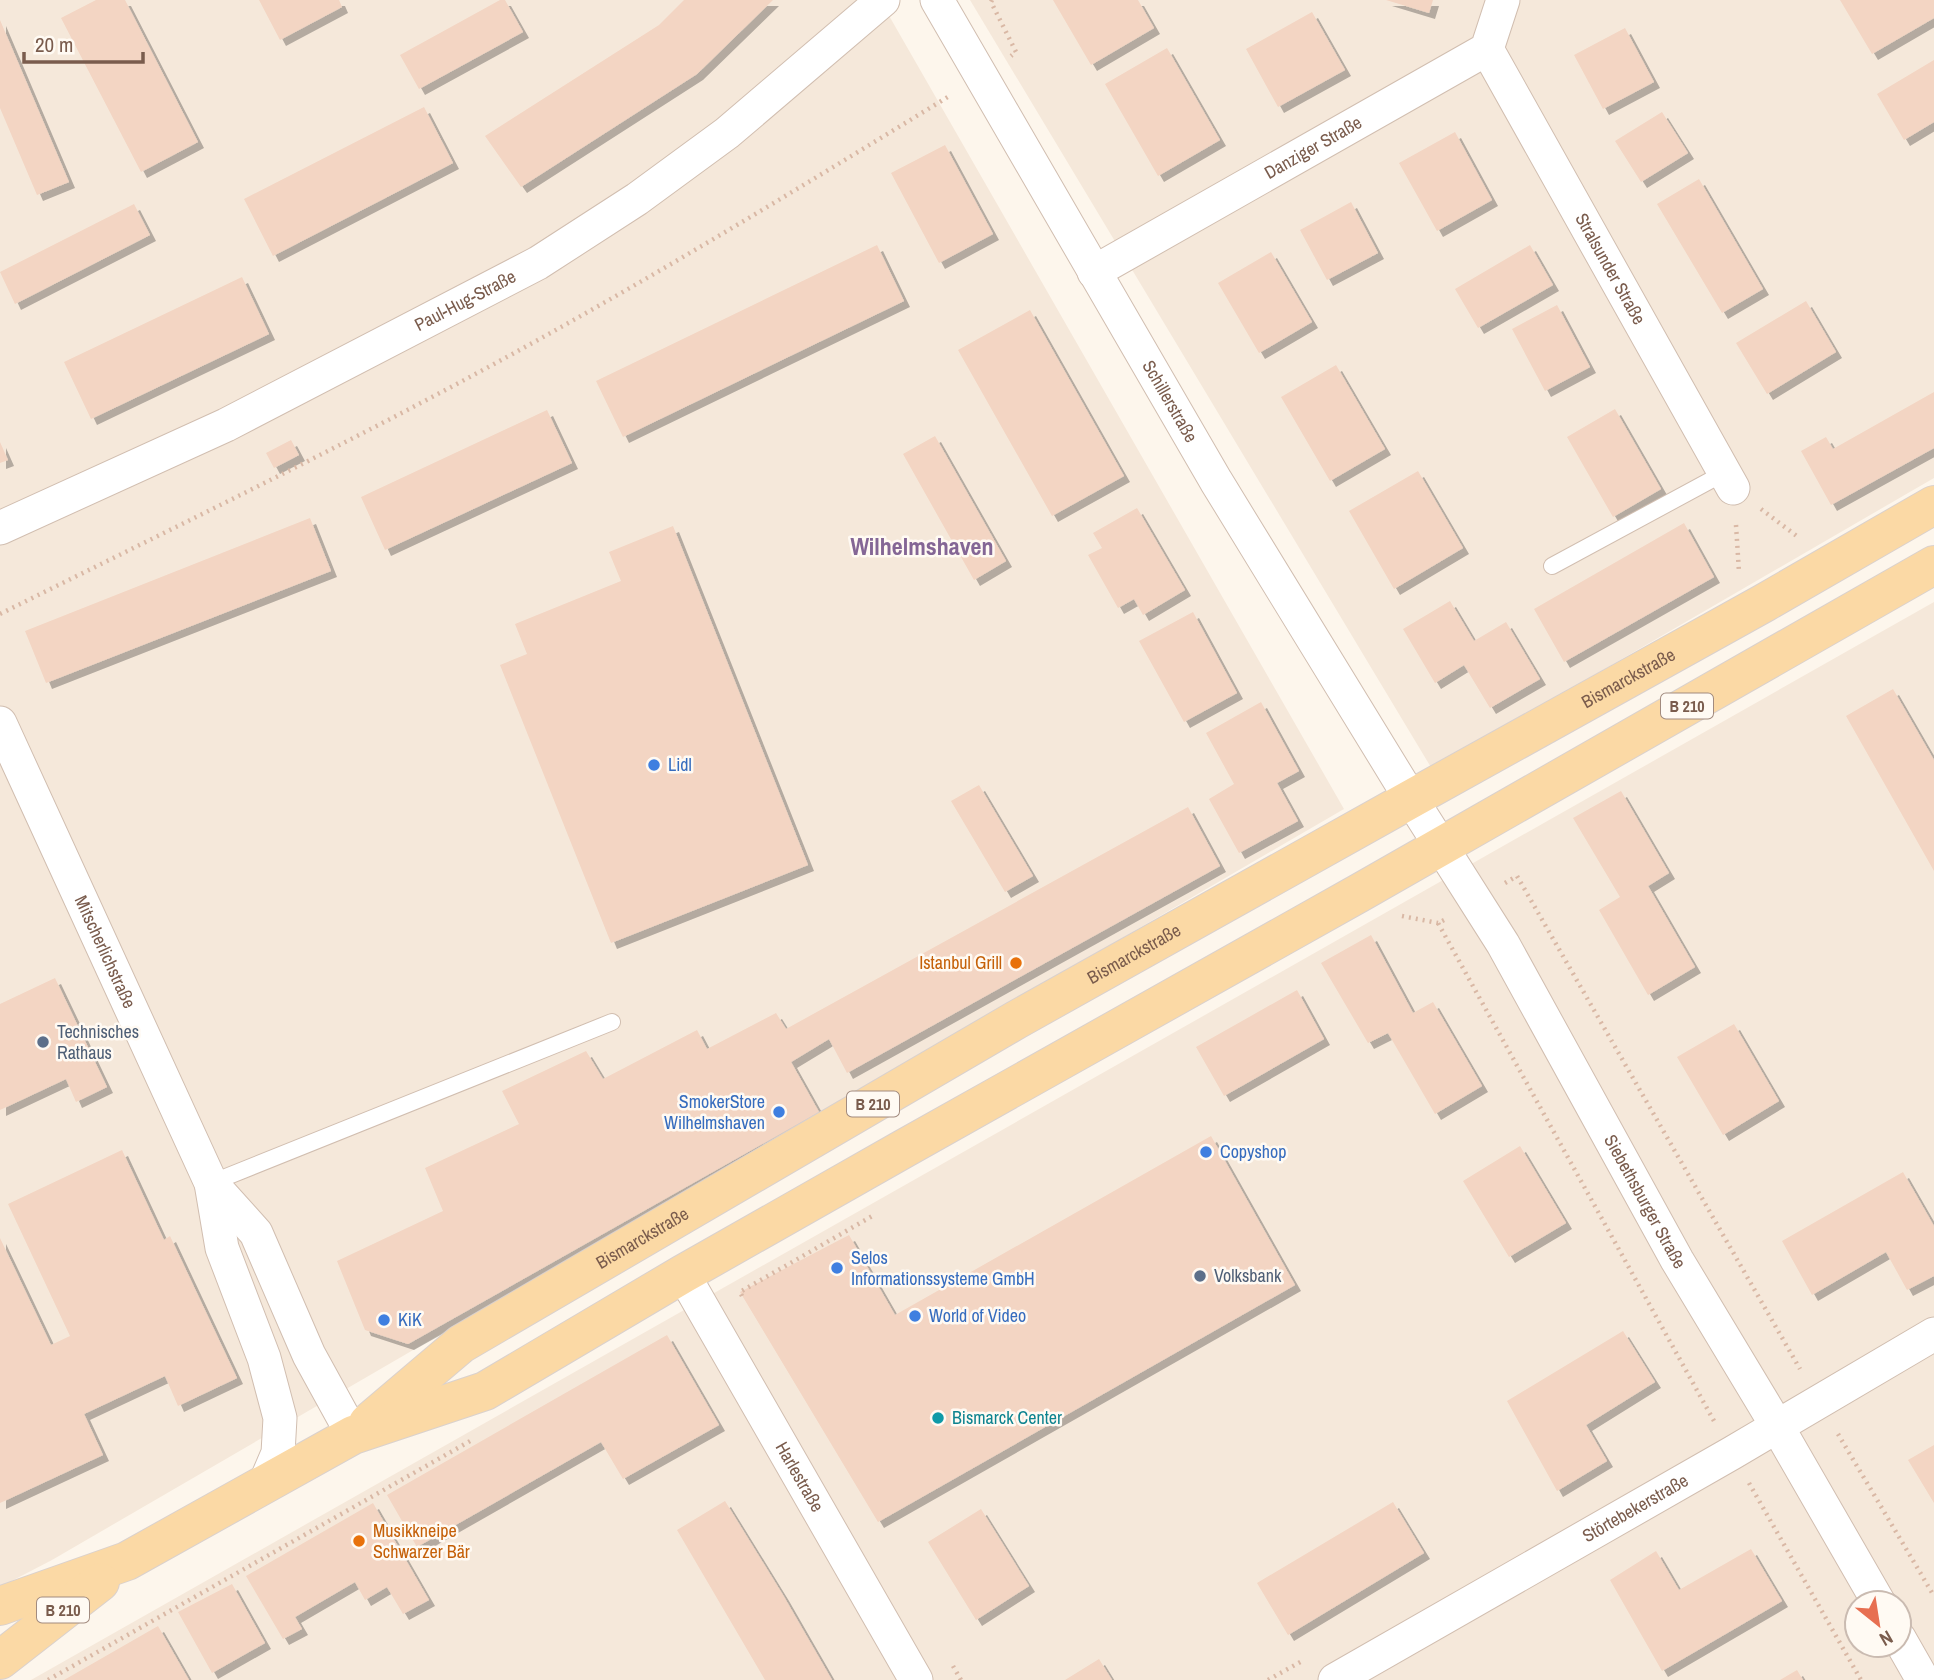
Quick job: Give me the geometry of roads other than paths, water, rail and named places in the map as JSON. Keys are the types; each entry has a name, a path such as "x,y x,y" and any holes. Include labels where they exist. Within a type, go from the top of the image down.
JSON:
{"main road":[{"name":"Bismarckstraße","path":"354,1435 461,1343 1028,1013 1743,615 1934,505"},
{"name":"Bismarckstraße","path":"0,1606 127,1561 354,1435 485,1391 683,1274 1934,565"},
{"name":"Bismarckstraße","path":"0,1660 127,1561"}],"street":[{"name":"Paul-Hug-Straße","path":"0,528 238,419 538,263 637,199 727,133 883,0"},
{"name":"Schillerstraße","path":"937,0 1216,481 1411,799"},
{"path":"1487,49 1503,0"},
{"name":"Danziger Straße","path":"1094,272 1487,49"},
{"name":"Stralsunder Straße","path":"1487,49 1729,480"},
{"name":"Mitscherlichstraße","path":"0,723 211,1183 222,1248 264,1358 280,1418 278,1453 264,1486"},
{"name":"Siebethsburger Straße","path":"1411,799 1503,944 1677,1259 1871,1589"},
{"name":"Mitscherlichstraße","path":"211,1183 256,1233 309,1355 354,1435"},
{"name":"Harlestraße","path":"683,1274 916,1680"},
{"name":"Störtebekerstraße","path":"1335,1680 1934,1334"},
{"path":"1911,1659 1923,1680"}],"lane":[{"path":"1552,566 1729,480"},
{"path":"211,1183 612,1022"}],"place":[{"name":"Lidl","path":"654,765"},
{"name":"Istanbul Grill","path":"1016,963"},
{"name":"Technisches Rathaus","path":"43,1042"},
{"name":"SmokerStore Wilhelmshaven","path":"779,1112"},
{"name":"Copyshop","path":"1206,1152"},
{"name":"Selos Informationssysteme GmbH","path":"837,1268"},
{"name":"Volksbank","path":"1200,1276"},
{"name":"World of Video","path":"915,1316"},
{"name":"KiK","path":"384,1320"},
{"name":"Bismarck Center","path":"938,1418"},
{"name":"Musikkneipe Schwarzer Bär","path":"359,1541"}],"district":[{"name":"Wilhelmshaven","path":"922,547"}]}
